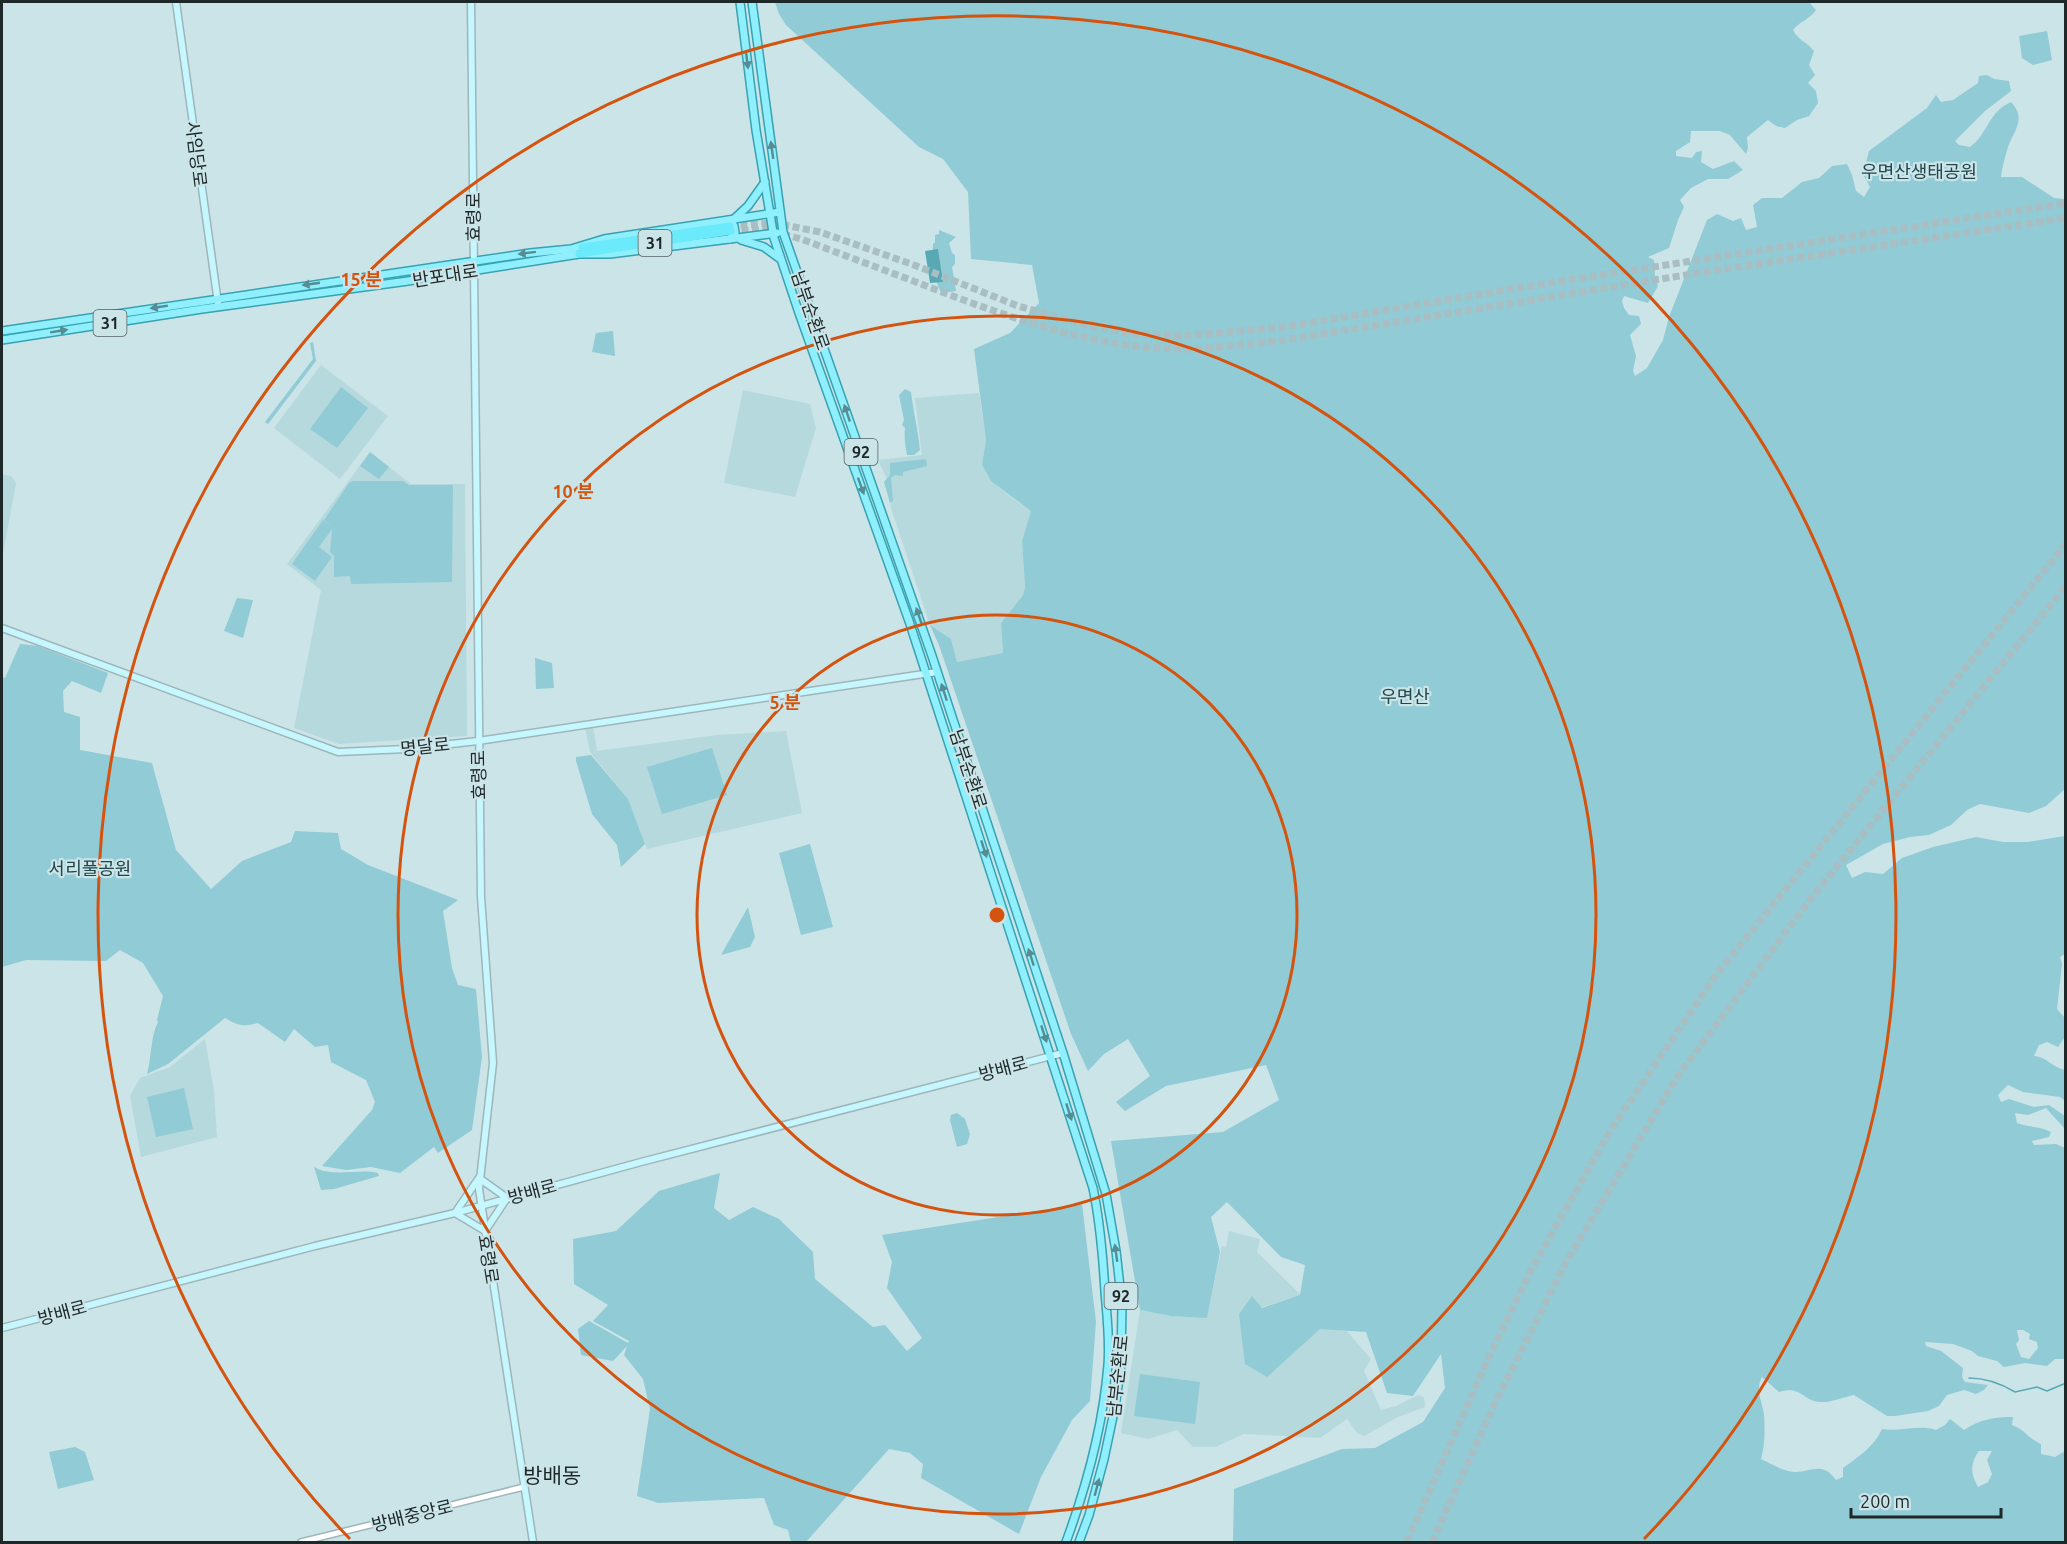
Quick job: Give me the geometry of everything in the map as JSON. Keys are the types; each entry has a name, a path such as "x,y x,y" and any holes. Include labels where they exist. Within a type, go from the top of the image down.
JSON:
{"highway":[{"name":"31","path":"580,251 731,227"}],"main road":[{"name":"사임당로","path":"176,2 218,307"},
{"name":"효령로","path":"471,2 481,897 493,1064 479,1178 480,1204 533,1542"},
{"name":"남부순환로","path":"740,2 773,234 927,673 1093,1188 1100,1227 1108,1330 1108,1363 1101,1423 1079,1506 1066,1542"},
{"name":"남부순환로","path":"752,2 783,232 937,672 1063,1053 1106,1194 1122,1305 1120,1365 1110,1431 1089,1515 1079,1542"},
{"path":"765,182 731,227 781,260"},
{"name":"반포대로","path":"2,340 474,271 580,251 604,238 731,227 780,212"},
{"name":"반포대로","path":"731,227 773,234 783,232"},
{"name":"반포대로","path":"2,331 473,261 580,251"},
{"name":"명달로","path":"2,628 338,752 406,749 478,741 937,672"},
{"name":"방배로","path":"2,1328 315,1246 455,1213 480,1204 1063,1053"},
{"path":"479,1178 507,1198 485,1231 455,1213 479,1178"}],"street":[{"name":"방배중앙로","path":"301,1542 524,1487"}],"shaded area":[{"path":"938,249 943,282 930,283 925,251"},
{"path":"321,365 388,416 340,479 274,428"},
{"path":"743,390 810,404 816,428 795,497 724,483"},
{"path":"979,393 986,440 982,465 991,481 1032,511 1022,541 1025,587 1023,595 1001,623 1003,653 957,662 951,639 930,625 891,508 889,484 878,460 922,455 915,398"},
{"path":"370,452 411,484 465,484 467,736 339,744 294,728 321,590 287,564"},
{"path":"2,474 11,476 16,483 2,559"},
{"path":"593,726 597,751 717,735 786,731 802,813 647,849 628,799 590,752 585,727"},
{"path":"205,1039 214,1091 217,1137 141,1157 130,1096 140,1078 170,1067"},
{"path":"1229,1231 1260,1239 1257,1252 1301,1295 1239,1314 1347,1331 1371,1359 1364,1371 1381,1410 1396,1406 1418,1395 1424,1397 1425,1407 1398,1417 1364,1436 1357,1433 1347,1419 1320,1438 1244,1434 1215,1447 1193,1447 1177,1430 1148,1439 1121,1433 1140,1310 1171,1316 1207,1317 1222,1246 1226,1247"}],"green space":[{"name":"우면산","path":"775,2 1809,2 1816,10 1793,30 1814,51 1809,65 1815,75 1808,83 1816,91 1818,103 1809,116 1785,128 1776,126 1768,120 1747,137 1746,154 1730,135 1720,131 1691,131 1690,142 1676,151 1676,156 1692,158 1696,152 1702,151 1701,162 1713,169 1734,161 1743,170 1728,179 1708,179 1691,188 1680,200 1684,207 1669,248 1648,257 1654,260 1658,286 1648,303 1624,296 1622,301 1624,308 1629,315 1639,316 1641,324 1630,335 1636,356 1633,371 1635,376 1647,368 1663,340 1669,317 1707,220 1717,214 1733,221 1741,218 1746,230 1757,227 1753,205 1762,198 1782,198 1802,182 1819,178 1832,166 1847,164 1856,191 1864,197 1870,187 1863,174 1869,151 1927,108 1936,95 1941,102 1953,100 1978,83 1979,76 1987,75 1994,79 2009,81 2011,91 1985,111 1955,141 1959,145 1970,147 1981,136 1992,117 2011,102 2016,108 2019,119 2008,147 2001,177 2022,177 2054,198 2065,199 2065,789 2046,806 2029,813 1980,804 1967,810 1951,825 1929,835 1883,844 1846,865 1852,878 1865,872 1883,874 1902,858 1933,847 1976,837 2003,842 2027,842 2065,836 2065,954 2060,957 2062,964 2057,1009 2065,1018 2065,1037 2058,1047 2047,1042 2039,1045 2034,1056 2043,1058 2065,1070 2065,1101 2060,1097 2023,1092 2008,1085 1998,1095 2001,1102 2009,1099 2034,1107 2049,1105 2065,1116 2065,1129 2046,1108 2028,1115 2015,1113 2017,1123 2051,1132 2049,1137 2032,1141 2034,1145 2056,1144 2065,1148 2065,1359 2055,1359 2047,1366 2025,1363 2004,1367 1997,1361 1978,1356 1972,1351 1953,1344 1925,1342 1926,1346 1941,1351 1963,1368 1962,1377 1965,1382 1988,1385 1976,1394 1964,1390 1947,1395 1939,1406 1928,1411 1895,1416 1887,1416 1854,1395 1820,1402 1792,1390 1779,1392 1762,1377 1759,1391 1765,1431 1761,1459 1788,1471 1825,1470 1836,1480 1843,1477 1843,1468 1870,1446 1882,1429 1930,1428 1936,1430 1950,1419 1964,1430 1988,1419 2013,1417 2012,1425 2041,1444 2041,1454 2055,1457 2065,1451 2065,1542 1233,1542 1234,1489 1342,1449 1375,1448 1423,1422 1445,1388 1441,1354 1413,1396 1387,1393 1366,1332 1320,1329 1267,1377 1245,1364 1239,1314 1252,1296 1262,1308 1300,1295 1305,1265 1281,1257 1227,1202 1211,1217 1220,1252 1207,1318 1171,1316 1140,1310 1111,1141 1223,1132 1279,1100 1266,1065 1166,1086 1125,1111 1116,1102 1150,1076 1128,1039 1104,1054 1088,1071 1071,1034 939,645 930,625 951,639 957,662 1003,653 1001,623 1023,595 1025,587 1022,541 1031,511 991,481 982,465 986,440 974,349 1010,333 1039,303 1032,265 971,259 968,192 943,159 919,147 786,25","holes":["2017,1330 2030,1334 2029,1339 2037,1342 2038,1348 2029,1359 2021,1357 2016,1344 2019,1340","1979,1451 1992,1451 1987,1460 1992,1474 1988,1482 1978,1487 1972,1468"]},
{"path":"2047,31 2052,60 2033,65 2022,58 2019,36"},
{"path":"939,230 956,237 949,243 955,255 955,264 952,267 956,291 941,293 932,271 933,244"},
{"path":"613,331 615,356 592,352 596,333"},
{"path":"313,342 316,361 268,424 265,422 313,359 310,343"},
{"path":"341,387 368,408 337,448 310,429"},
{"path":"905,389 911,392 920,450 914,455 907,455 905,428 902,425 904,420 899,395"},
{"path":"370,452 389,467 379,479 360,466"},
{"path":"926,459 927,466 903,472 903,476 895,475 891,478 893,501 890,503 884,482 890,475 890,463"},
{"path":"353,481 403,481 409,485 453,485 452,582 351,584 350,576 334,577 334,556 330,552 332,529 319,547 332,557 315,581 292,564 323,520 332,526 324,520 349,483"},
{"path":"237,598 253,600 243,638 224,631"},
{"name":"서리풀공원","path":"20,644 38,646 108,673 101,693 72,681 63,691 64,712 80,717 80,750 152,763 176,850 211,889 242,861 291,842 295,831 338,833 341,849 368,865 458,900 443,911 452,968 458,985 476,989 482,1057 472,1130 438,1153 434,1147 400,1173 371,1167 346,1170 322,1166 372,1110 375,1102 366,1080 331,1062 328,1045 315,1047 294,1029 285,1042 258,1023 241,1025 225,1018 168,1064 147,1074 163,996 143,963 120,950 106,961 26,960 2,967 2,677 5,678"},
{"path":"535,658 552,663 554,688 536,689"},
{"path":"712,748 727,795 662,814 647,767"},
{"path":"591,755 628,799 645,844 621,867 617,845 592,814 576,761 576,757"},
{"path":"810,844 833,927 801,935 779,853"},
{"path":"748,907 755,937 750,947 721,955"},
{"path":"184,1088 193,1129 156,1137 147,1097"},
{"path":"957,1113 965,1119 970,1134 967,1144 957,1147 950,1120 951,1115"},
{"path":"314,1167 329,1172 370,1172 378,1173 379,1176 334,1189 321,1190"},
{"path":"720,1173 714,1208 729,1220 753,1207 779,1219 813,1252 815,1279 873,1327 885,1325 907,1351 922,1338 887,1288 892,1262 882,1235 1082,1204 1096,1322 1090,1401 1072,1420 1041,1477 1019,1534 921,1478 923,1464 910,1453 889,1449 806,1542 791,1542 788,1530 774,1525 764,1498 658,1503 637,1496 650,1409 643,1379 624,1355 627,1346 613,1361 581,1355 578,1329 589,1321 628,1343 629,1341 593,1321 608,1305 574,1284 573,1239 616,1231 659,1191"},
{"path":"1140,1374 1200,1382 1195,1424 1134,1416"},
{"path":"75,1447 85,1452 94,1480 58,1489 49,1452"}],"waterway":[{"path":"1969,1378 1993,1382 2015,1392 2037,1387 2047,1391 2066,1383"}],"tunnel":[{"path":"730,226 774,223 820,232 914,265 1018,306 1083,324 1127,333 1181,336 1284,327 1524,287 2066,203"},
{"path":"731,231 766,230 801,239 964,300 1055,330 1117,343 1180,349 1285,340 1704,272 2066,218"},
{"path":"1407,1542 1487,1361 1531,1270 1612,1128 1716,975 2066,544"},
{"path":"1432,1542 1496,1401 1565,1264 1679,1074 1813,896 2066,586"}],"district":[{"name":"방배동","path":"552,1475"}],"park label":[{"name":"우면산생태공원","path":"1919,171"}]}
